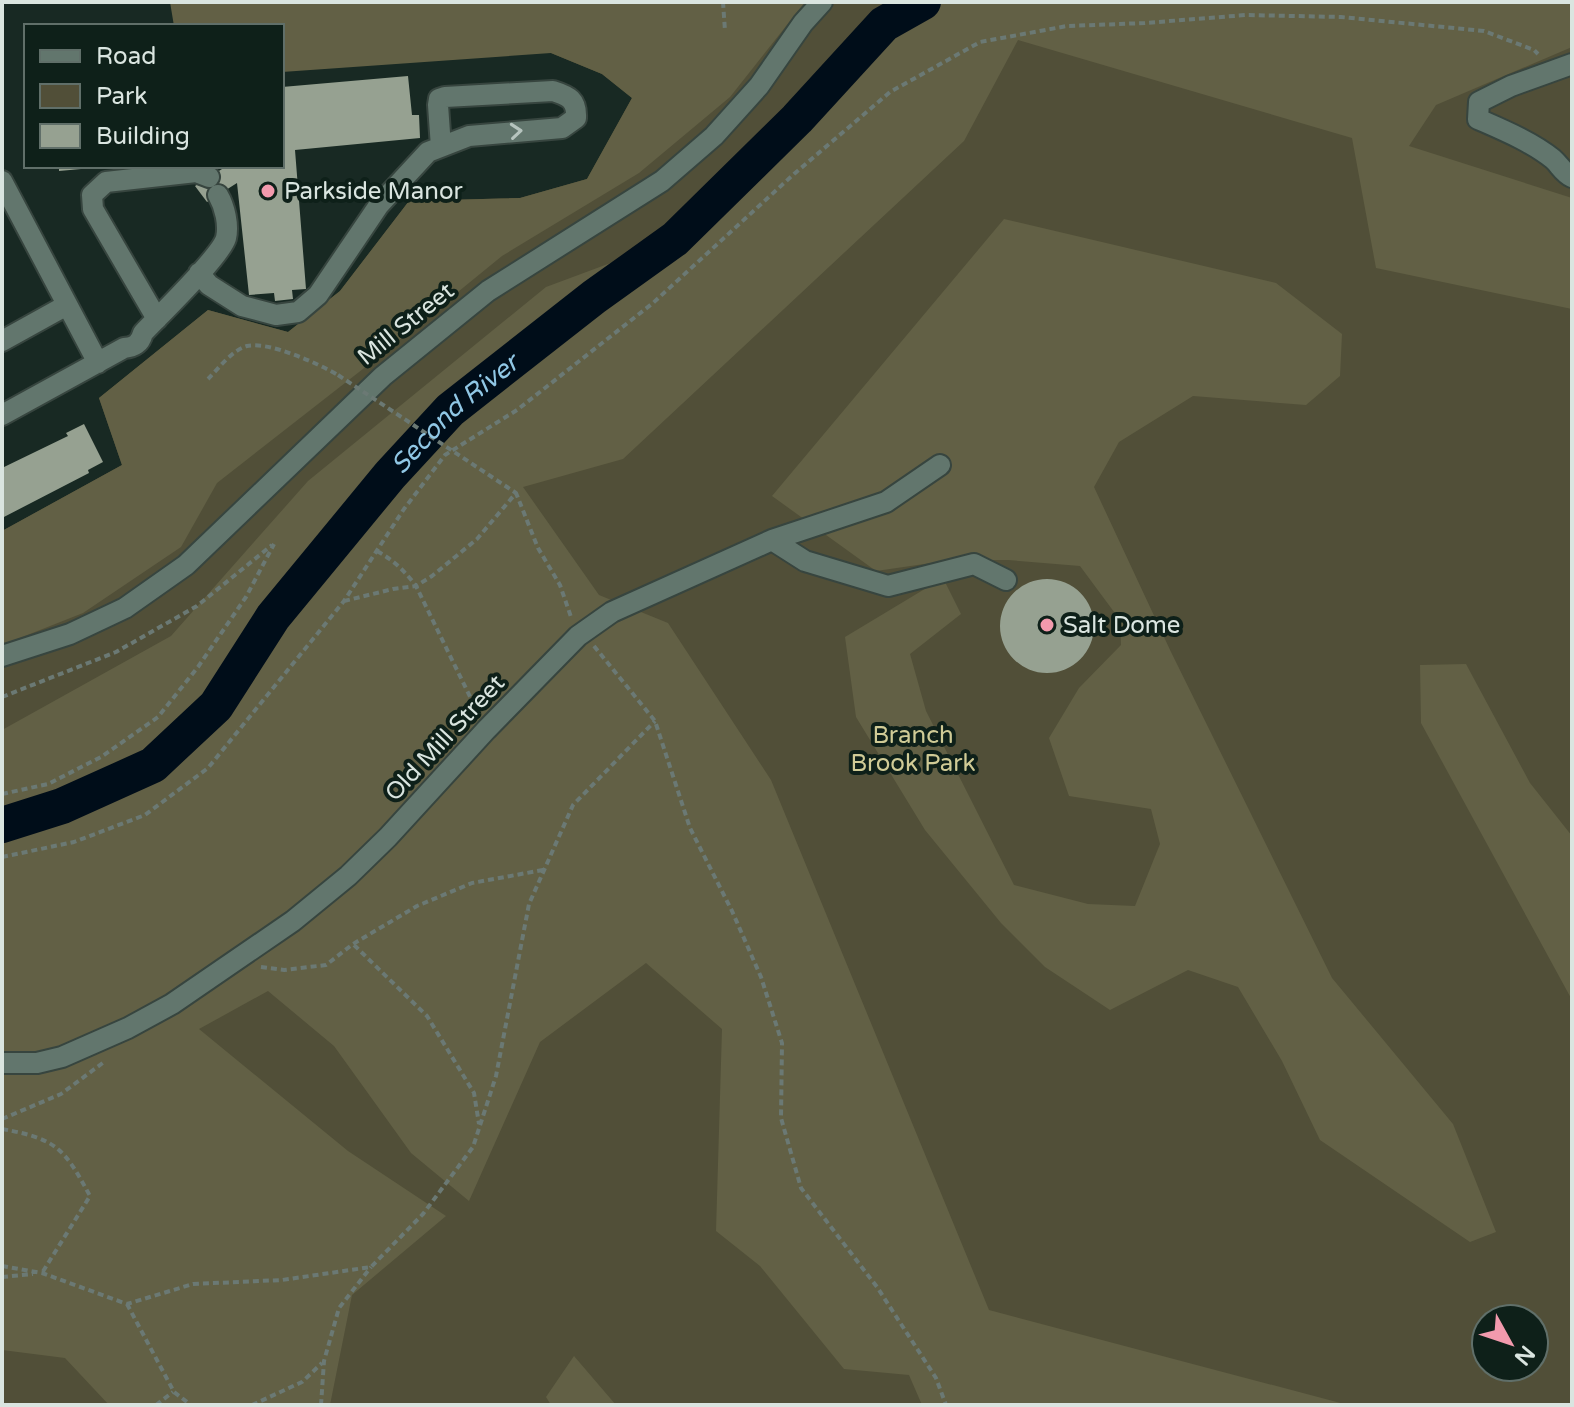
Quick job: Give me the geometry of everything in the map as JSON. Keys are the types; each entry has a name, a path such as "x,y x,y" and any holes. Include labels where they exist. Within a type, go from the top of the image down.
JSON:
{"street":[{"name":"Mill Street","path":"2,656 70,634 125,608 186,565 383,376 488,291 662,181 714,136 759,86 803,23 822,2"},
{"path":"1563,68 1511,86 1479,102 1478,119 1508,132 1553,159 1572,177"},
{"path":"199,273 218,292 242,306 276,315 298,312 318,295 379,205 428,152 441,147 469,136 562,128 576,118 577,107 569,96 553,91 445,97 439,99 438,105 441,147"},
{"path":"2,414 122,348 122,339 135,330 150,326 226,240 223,204 214,186 196,172 106,182 95,189 91,201 150,326"},
{"path":"2,181 98,363"},
{"path":"2,341 67,305"},
{"name":"Old Mill Street","path":"2,1063 26,1064 62,1057 128,1028 172,1004 293,921 348,876 583,632 612,612 772,540 886,502 940,465"},
{"path":"772,540 805,561 888,586 974,564 1006,580"}],"path":[{"path":"723,2 725,31"},
{"path":"2,857 74,842 145,815 208,768 344,601 404,509 445,455 517,410 653,303 794,174 890,92 980,42 1067,26 1246,15 1341,17 1484,31 1534,50 1563,68"},
{"path":"208,379 228,358 246,346 277,350 323,367 516,493 538,548 560,585 568,612 655,721 690,828 761,977 782,1043 781,1118 801,1188 877,1287 936,1378 946,1405"},
{"path":"344,601 416,586 432,576 477,539 516,493"},
{"path":"2,697 129,644 197,606 274,544 246,597 198,667 158,717 101,757 75,771 48,784 2,794"},
{"path":"377,551 406,573 416,586 486,730"},
{"path":"321,1405 324,1361 339,1308 371,1267 423,1214 473,1147 496,1076 529,904 573,805 655,721"},
{"path":"231,963 284,970 326,965 353,944 417,906 472,883 543,870"},
{"path":"353,944 427,1016 474,1093 480,1126"},
{"path":"2,1119 61,1094 104,1062 128,1028"},
{"path":"2,1129 39,1136 70,1159 90,1196 42,1273"},
{"path":"2,1266 42,1273 127,1304 193,1284 282,1280 371,1267"},
{"path":"2,1277 42,1273"},
{"path":"127,1304 174,1392 191,1405"},
{"path":"252,1405 302,1382 324,1361"},
{"path":"156,1405 174,1392"}],"green space":[{"path":"170,2 805,2 730,97 639,173 502,256 217,483 181,547 83,613 2,645 2,531 122,465 99,398 208,310 288,332 340,291 409,201 520,198 587,179 632,98 602,74 551,53 284,72 284,24 174,24"},
{"name":"Branch Brook Park","path":"525,2 1572,2 1572,1405 2,1405 2,531 122,465 99,398 208,310 288,332 340,291 409,201 520,198 587,179 632,98 602,74 551,53"},
{"path":"923,2 1572,2 1572,47 1436,105 1409,146 1572,198 1572,309 1376,268 1352,138 1018,40 964,141 623,459 523,487 599,595 668,623 771,780 989,1310 1348,1405 922,1405 909,1375 844,1369 760,1266 716,1231 722,1029 646,963 540,1042 469,1201 411,1153 334,1046 268,991 199,1029 348,1151 446,1216 352,1295 330,1405 109,1405 65,1358 2,1350 2,730 171,636 308,481 546,287 675,239 797,119 884,24"},
{"path":"1004,219 1276,283 1342,334 1340,376 1306,405 1193,396 1119,442 1094,487 1171,652 1332,978 1453,1124 1496,1232 1470,1242 1320,1140 1282,1061 1238,987 1188,970 1110,1010 1045,967 1001,923 925,830 856,717 845,637 943,578 961,614 910,654 926,711 1014,885 1088,904 1135,906 1160,844 1151,809 1069,796 1049,738 1079,688 1121,645 1120,620 1080,566 1008,560 952,560 876,571 772,496"},
{"path":"1466,664 1530,783 1572,836 1572,1000 1421,723 1420,665"},
{"path":"574,1356 616,1405 551,1405 546,1397"}],"building":[{"name":"Parkside Manor","path":"408,76 412,115 419,115 420,138 295,150 306,289 292,290 293,299 275,301 274,293 249,295 237,183 207,202 195,186 222,169 284,168 284,87"},
{"path":"59,168 92,168 59,171"},
{"path":"84,424 103,462 88,470 89,473 2,518 2,468 68,436 66,433"},
{"name":"Salt Dome","path":"1047,579 1065,583 1080,593 1090,608 1094,626 1090,644 1080,659 1065,669 1047,673 1029,669 1014,659 1004,644 1000,626 1004,608 1014,593 1029,583"}],"waterway":[{"name":"Second River","path":"2,825 62,806 153,765 216,706 273,617 390,475 450,410 594,297 675,239 797,119 884,24 923,2"}],"place":[{"name":"Parkside Manor","path":"268,191"},
{"name":"Salt Dome","path":"1047,625"}]}
